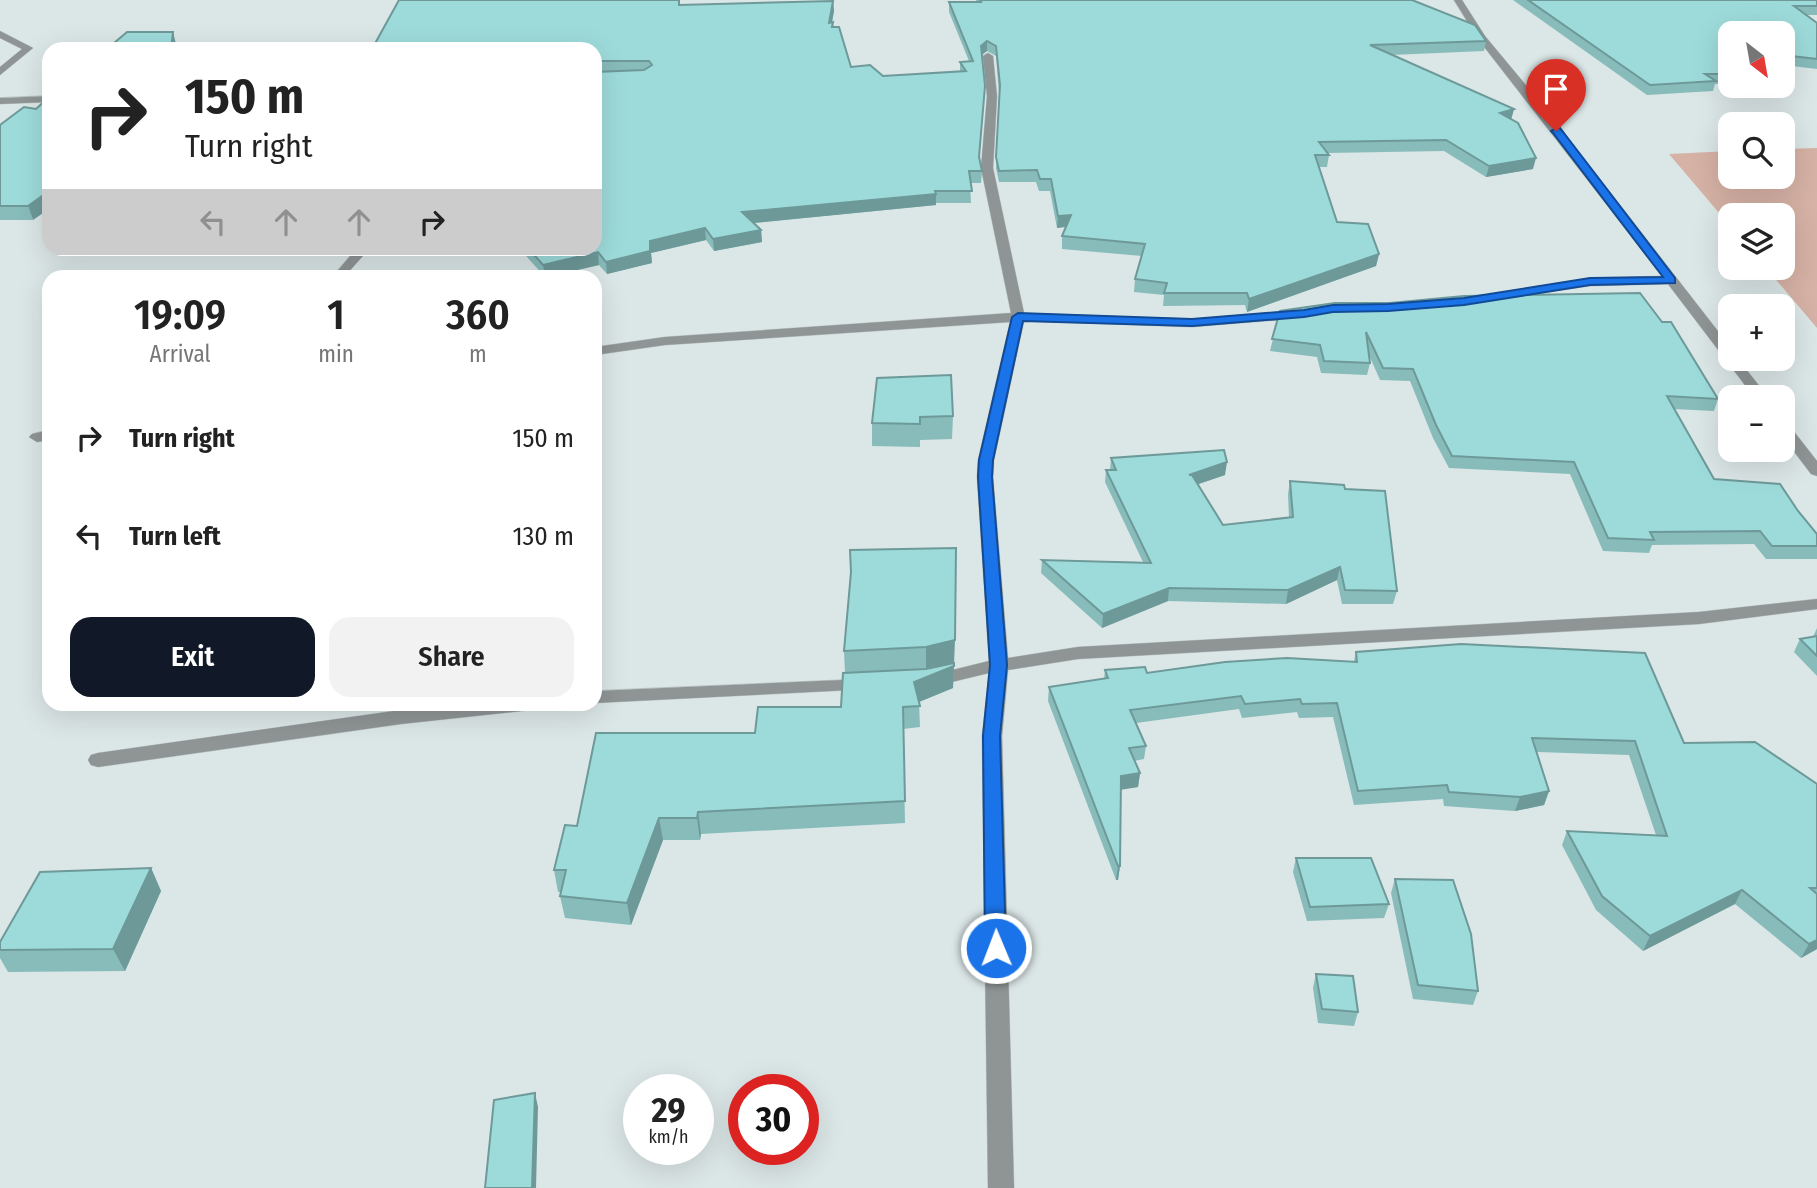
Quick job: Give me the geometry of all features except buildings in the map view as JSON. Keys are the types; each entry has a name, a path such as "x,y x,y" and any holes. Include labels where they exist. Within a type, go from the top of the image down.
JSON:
{"street":[{"path":"1458,0 1480,37 1540,109 1718,341"},
{"path":"0,34 28,48 0,72"},
{"path":"988,56 992,96 987,168 1018,317 986,460 985,477 999,665 992,736 1001,1188"},
{"path":"0,100 42,99"},
{"path":"344,270 357,256"},
{"path":"1464,301 1590,282 1671,281"},
{"path":"602,350 665,341 1018,317 1192,323 1314,312"},
{"path":"1741,371 1752,385"},
{"path":"1795,443 1817,471"},
{"path":"912,682 1079,653 1699,618 1817,604"},
{"path":"602,697 885,684"},
{"path":"98,760 461,711"}],"shaded area":[{"path":"1817,148 1817,328 1795,302 1795,294 1788,294 1776,280 1795,280 1795,203 1718,203 1718,212 1669,154 1718,152 1718,189 1795,189 1795,149"}],"route":[{"path":"996,948 992,736 999,665 985,477 986,460 1018,317 1192,323 1304,314 1333,308 1388,308 1464,301 1590,282 1671,281 1556,131"}]}
